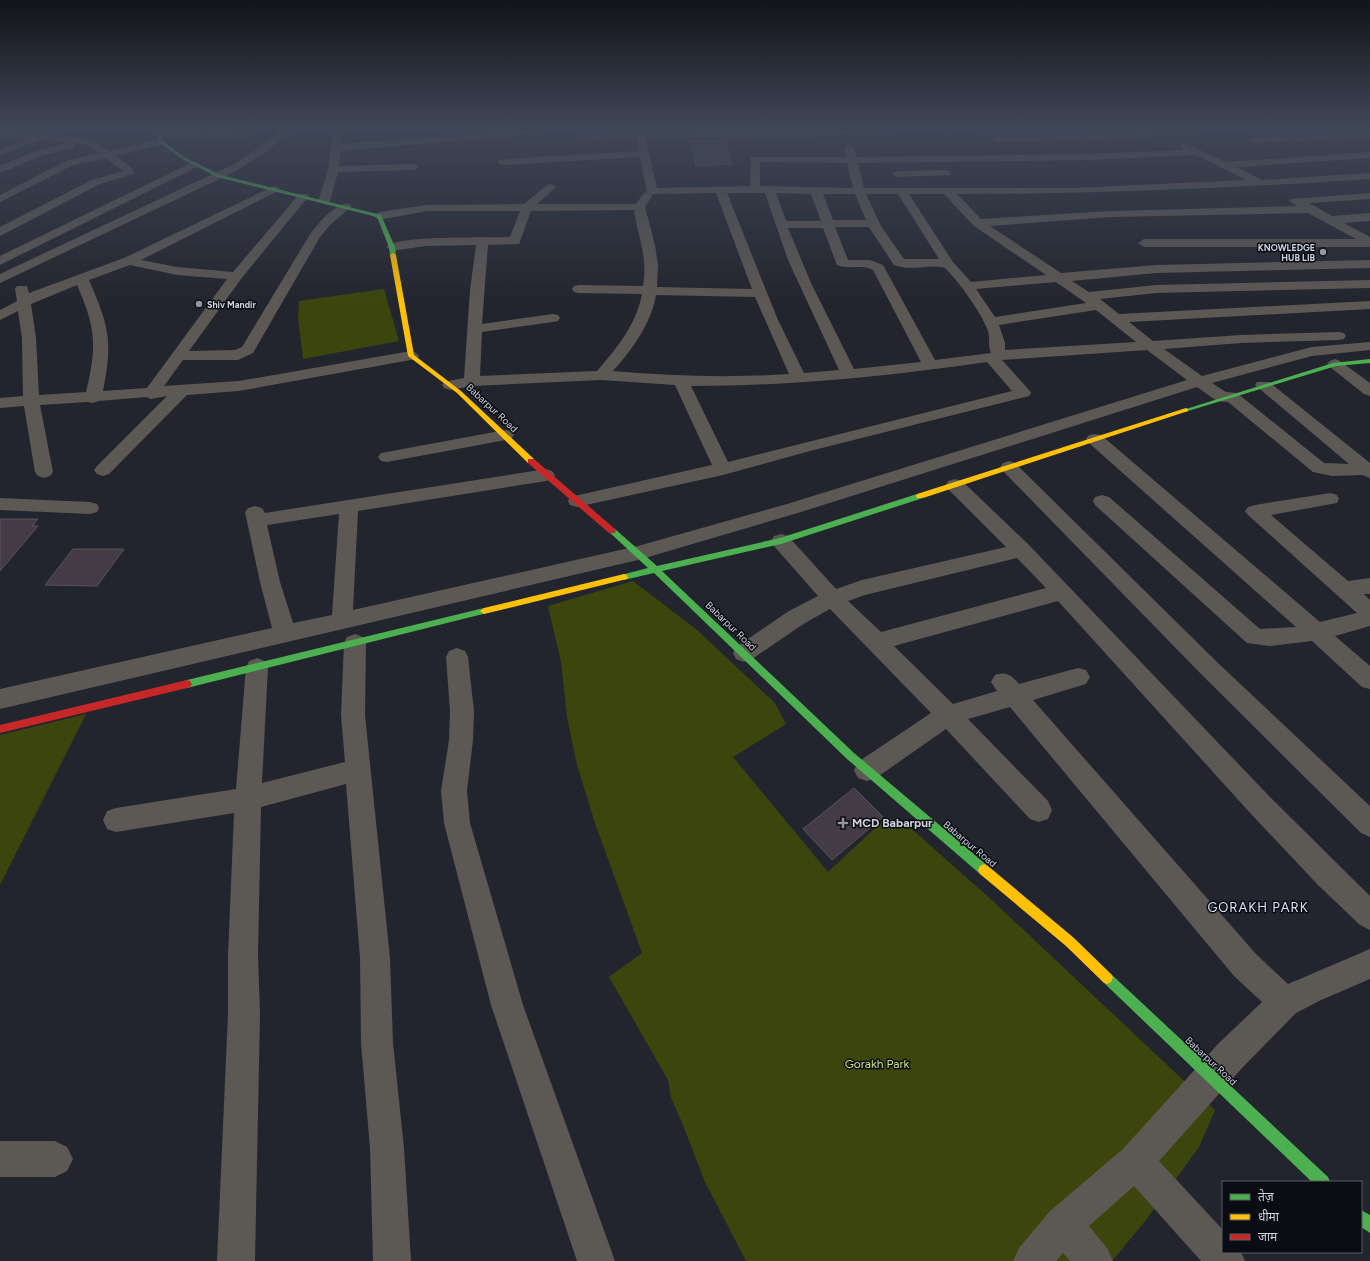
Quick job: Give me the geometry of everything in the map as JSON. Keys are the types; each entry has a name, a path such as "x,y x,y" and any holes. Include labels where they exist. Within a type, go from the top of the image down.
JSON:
{"street":[{"path":"0,199 27,185"},
{"path":"0,232 91,185"},
{"path":"0,261 153,185"},
{"path":"2,276 198,185"},
{"path":"258,185 324,202 346,206 379,216 420,208 639,207"},
{"path":"324,202 334,185"},
{"path":"651,185 652,191"},
{"path":"755,185 755,189"},
{"path":"859,185 858,191 874,224 900,263 948,264"},
{"path":"947,185 949,192 978,223 1085,297 1099,305 1200,381 1227,397 1319,468 1332,470 1369,470"},
{"path":"1068,185 1073,191"},
{"path":"652,191 755,189 902,192 1073,191 1239,185"},
{"path":"1264,185 1370,242"},
{"path":"392,247 425,242 515,241 527,207 551,187"},
{"path":"0,316 24,302 129,261 274,189"},
{"path":"769,189 813,305 848,373"},
{"path":"720,190 761,294 798,376"},
{"path":"639,207 652,191"},
{"path":"816,191 827,224 843,263 870,265 878,268 931,366"},
{"path":"902,192 948,264 966,286 992,327 998,343 995,356"},
{"path":"151,394 236,276 303,196"},
{"path":"1288,198 1370,196"},
{"path":"178,356 238,355 248,350 315,236 326,222 346,206"},
{"path":"601,374 612,363 633,333 646,311 651,291 652,280 649,244 639,207"},
{"path":"978,223 1111,214 1311,209"},
{"path":"0,404 181,392 240,386 294,378 411,356 392,247 379,216"},
{"path":"1330,220 1370,217"},
{"path":"782,225 874,224"},
{"path":"472,381 477,290 482,245 479,242"},
{"path":"1144,243 1370,242"},
{"path":"129,261 177,271 236,276"},
{"path":"966,286 1156,269 1370,264"},
{"path":"2,276 21,287 29,338 31,402 44,472"},
{"path":"82,280 96,311 101,327 102,350 93,398"},
{"path":"1085,297 1156,289 1370,284"},
{"path":"579,289 761,294"},
{"path":"992,327 1099,305"},
{"path":"1115,318 1370,305"},
{"path":"475,329 553,318"},
{"path":"450,385 472,381 601,374 681,381 755,381 798,376 931,366 995,356 1248,339 1370,336"},
{"path":"0,729 257,666 349,632 638,553 794,508 1200,381 1312,352 1370,346"},
{"name":"Babarpur Road","path":"411,356 450,385 546,475 657,570 867,770 906,805 1070,942 1322,1181"},
{"path":"577,501 723,468 1023,393 995,356"},
{"path":"0,699 285,634 349,632 657,570 781,541 1263,385 1336,364 1370,361"},
{"path":"1336,364 1370,391"},
{"path":"681,381 692,407 723,468"},
{"path":"1263,385 1369,470"},
{"path":"103,470 181,392"},
{"path":"387,456 505,435"},
{"path":"1095,439 1370,680"},
{"path":"1009,467 1210,669 1370,824"},
{"path":"285,634 270,582 257,516 349,505 546,475"},
{"path":"955,485 1022,550 1249,794 1342,891 1370,915"},
{"path":"1330,499 1255,511 1370,612"},
{"path":"1102,501 1255,637 1272,639 1315,632 1370,618"},
{"path":"0,504 90,508"},
{"path":"349,505 349,632 353,715 375,958 377,1043 387,1148 392,1261"},
{"path":"781,541 832,598 948,715 1039,810"},
{"path":"744,653 797,617 832,598 862,588 1022,550"},
{"path":"1344,589 1370,586"},
{"path":"876,642 1062,592"},
{"path":"458,657 462,711 461,740 454,791 458,823 507,1005 596,1261"},
{"path":"236,1261 244,1014 243,955 248,799 257,666"},
{"path":"867,770 948,715 1008,689 1078,677"},
{"path":"1008,689 1245,965 1285,1002"},
{"path":"116,820 248,799 357,770"},
{"path":"1032,1261 1063,1224 1135,1161 1211,1076 1285,1002 1308,990 1370,964"},
{"path":"0,1158 55,1159"},
{"path":"1135,1161 1226,1261"},
{"path":"1362,1218 1370,1225"},
{"path":"1063,1224 1094,1261"}],"green space":[{"path":"384,289 399,341 303,359 298,317 299,301"},
{"name":"Gorakh Park","path":"633,581 697,630 775,703 786,724 733,757 828,872 886,818 905,823 995,903 1215,1110 1199,1147 1146,1220 1112,1261 746,1261 705,1182 671,1098 668,1080 609,977 642,953 595,823 577,765 567,717 561,662 548,606"},
{"path":"86,714 0,885 0,735"}],"building":[{"path":"0,519 38,519 32,526 38,526 0,571"},
{"path":"73,549 124,549 97,586 45,585"},
{"name":"MCD Babarpur","path":"854,788 883,817 832,860 803,829"}],"traffic: fast":[{"path":"254,185 379,216 392,247 393,255"},
{"path":"1186,410 1335,364 1370,361"},
{"path":"624,577 781,541 920,496"},
{"path":"612,531 696,608 851,756 907,806 984,870"},
{"path":"187,684 484,611"},
{"path":"1107,978 1322,1181"},
{"path":"1362,1218 1370,1225"}],"traffic: slow":[{"path":"393,255 411,356 459,392 531,461"},
{"path":"920,496 1186,410"},
{"path":"484,611 624,577"},
{"path":"984,870 1070,942 1107,978"}],"traffic: jam":[{"path":"531,461 612,531"},
{"path":"0,729 187,684"}],"place":[{"name":"KNOWLEDGE HUB LIB","path":"1323,252"},
{"name":"Shiv Mandir","path":"199,304"},
{"name":"MCD Babarpur","path":"843,823"}],"district":[{"name":"GORAKH PARK","path":"1258,907"}]}
